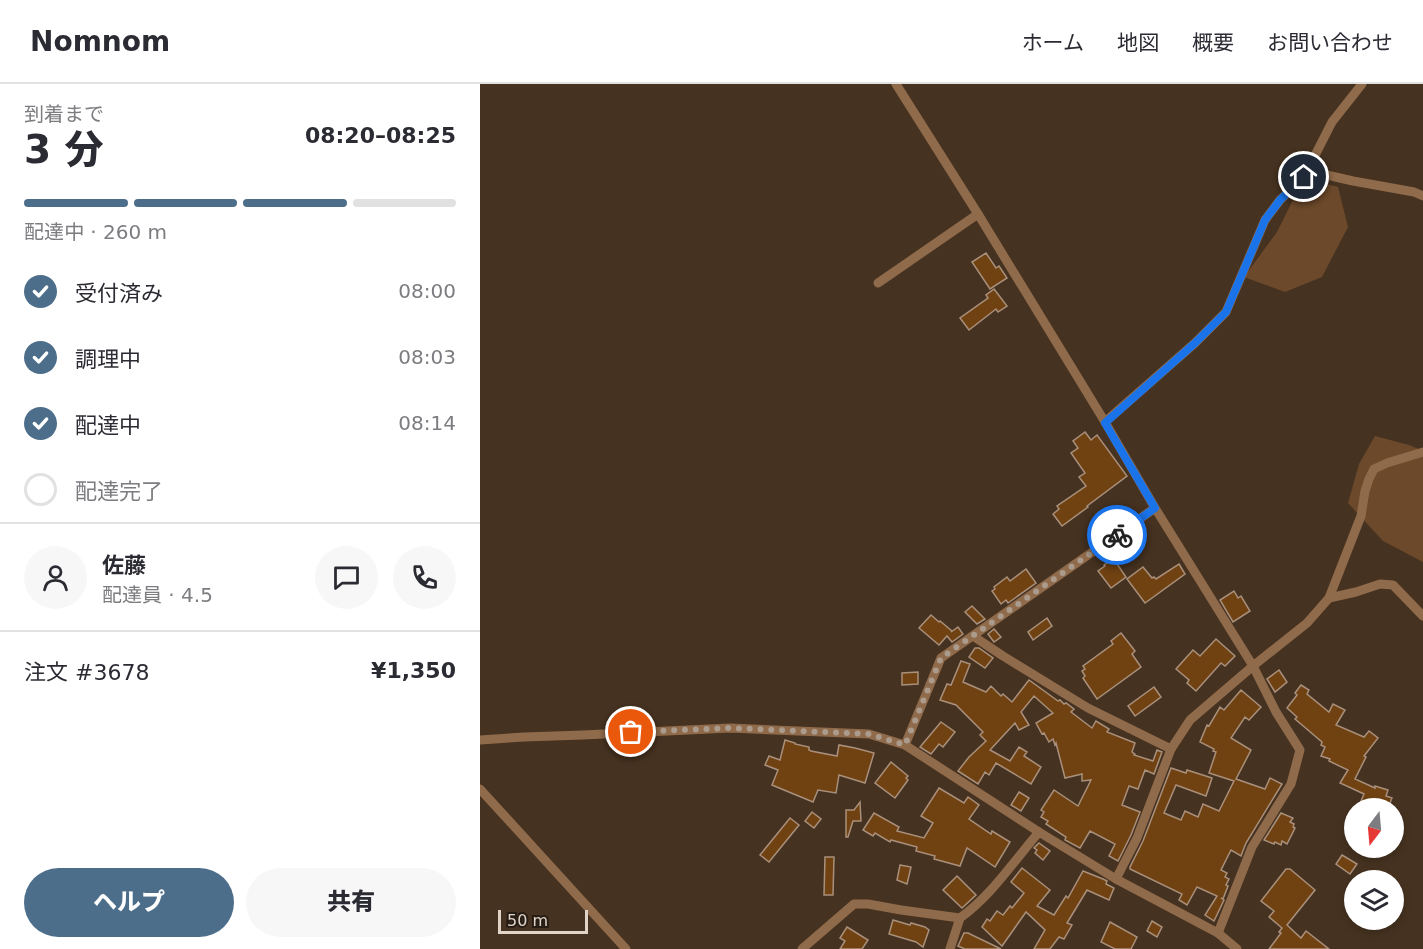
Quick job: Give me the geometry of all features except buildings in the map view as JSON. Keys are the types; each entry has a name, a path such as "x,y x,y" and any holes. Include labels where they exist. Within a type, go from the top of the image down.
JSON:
{"street":[{"path":"896,84 1105,423 1300,750 1291,784 1252,847 1218,933"},
{"path":"1105,423 1195,343 1226,312 1265,220 1280,200 1304,177 1332,122 1362,84"},
{"path":"1304,177 1318,173 1353,182 1414,192 1423,196"},
{"path":"878,283 978,214"},
{"path":"1116,879 1137,838 1171,749 1190,720 1307,622 1329,598 1361,516 1368,479 1374,469 1423,452"},
{"path":"905,745 941,658 1155,508"},
{"path":"1329,598 1380,584 1393,585 1423,616"},
{"path":"973,636 1088,708 1171,749"},
{"path":"480,740 730,728 869,734 905,745 1039,832 1116,879 1218,933 1237,949"},
{"path":"480,789 626,949"},
{"path":"950,949 960,918 975,908 987,895 1039,832"},
{"path":"802,949 854,904 868,904 960,918"}],"shaded area":[{"path":"1304,178 1338,187 1348,227 1322,277 1285,292 1244,277 1277,232"},
{"path":"1375,436 1423,451 1423,562 1383,541 1348,503 1359,464"}],"way so far":[{"path":"631,732 730,728 869,734 905,745 941,658 1117,535"}],"route":[{"path":"1117,535 1155,508 1105,423 1195,343 1226,312 1265,220 1280,200 1304,177"}]}
